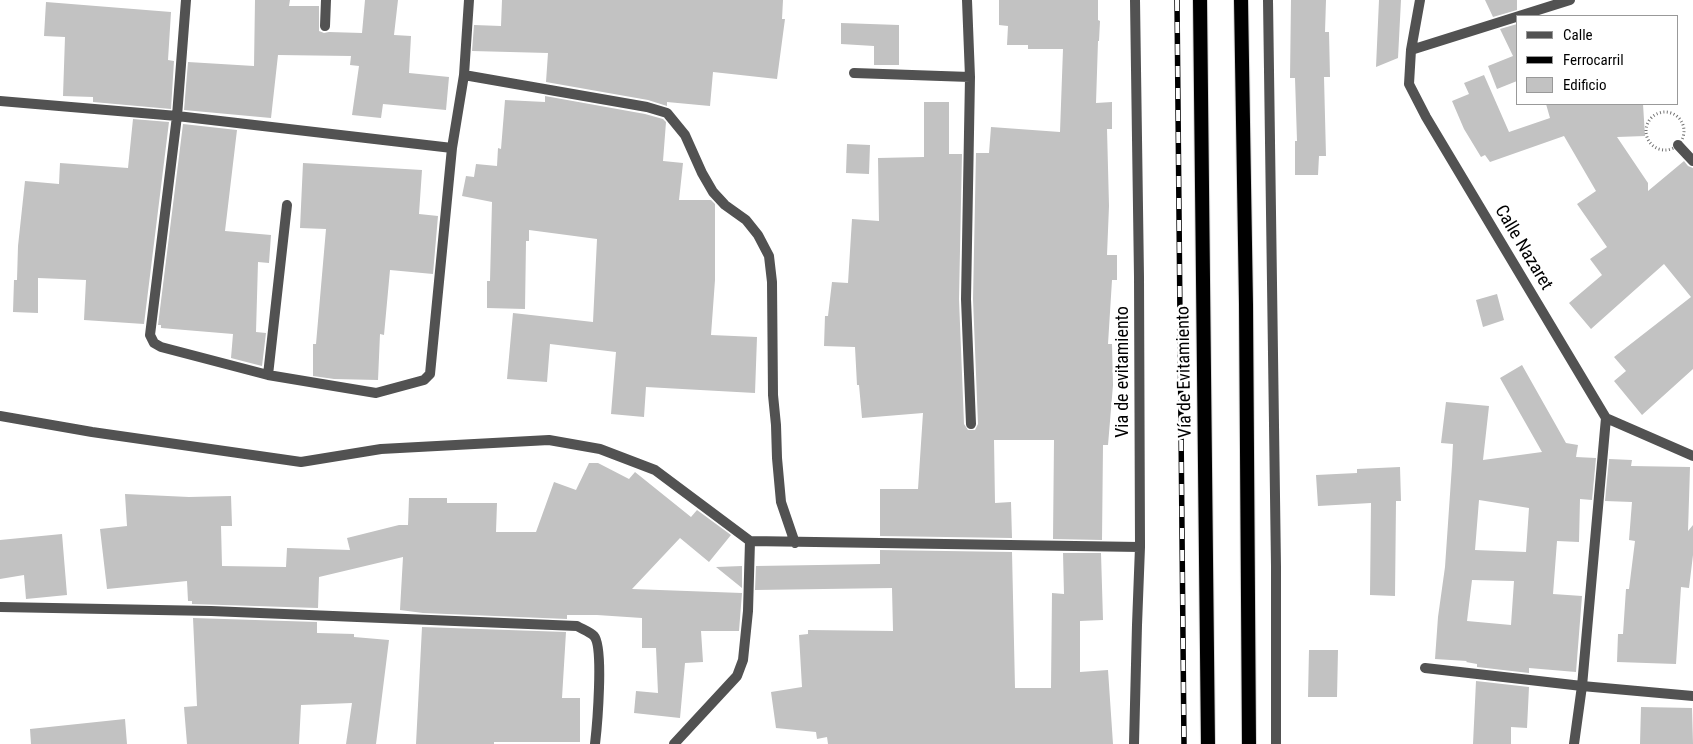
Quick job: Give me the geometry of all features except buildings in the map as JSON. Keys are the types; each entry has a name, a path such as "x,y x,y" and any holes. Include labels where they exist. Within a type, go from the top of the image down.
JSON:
{"highway":[{"name":"Vía de Evitamiento","path":"1200,0 1208,744"},
{"path":"1241,0 1246,314 1249,744"}],"street":[{"path":"186,0 177,116 150,335 154,343 161,347 268,375 376,393 424,380 430,374 452,148 464,75 469,0"},
{"path":"325,26 326,0"},
{"path":"968,0 970,77 966,299 971,424"},
{"name":"Via de evitamiento","path":"1134,744 1136,625 1140,547 1135,0"},
{"path":"1268,0 1276,566 1276,744"},
{"name":"Calle Nazaret","path":"1420,0 1411,50 1409,84 1426,117 1606,418"},
{"path":"1522,15 1570,0"},
{"path":"1411,50 1516,17"},
{"path":"854,73 970,77"},
{"path":"464,75 647,107 667,113 685,135 713,192 725,205 746,220 758,234 769,256 772,282 773,395 776,424 776,458 781,502 795,543"},
{"path":"0,101 177,116 452,148"},
{"path":"1678,145 1693,161"},
{"path":"268,375 287,205"},
{"path":"0,416 92,432 301,462 381,449 549,440 600,449 655,470 750,541 1140,547"},
{"path":"1574,744 1582,686 1606,418 1693,456"},
{"path":"674,744 737,676 743,660 748,611 750,541"},
{"path":"0,607 211,611 577,626 594,636 599,649 598,725 595,744"},
{"path":"1425,668 1582,686 1693,696"}],"path":[{"path":"1665,111 1676,114 1684,129 1678,145 1668,150 1662,150 1653,146 1646,138 1645,132 1650,118 1659,112 1665,111"}],"railway":[{"path":"1177,0 1184,744"}]}
